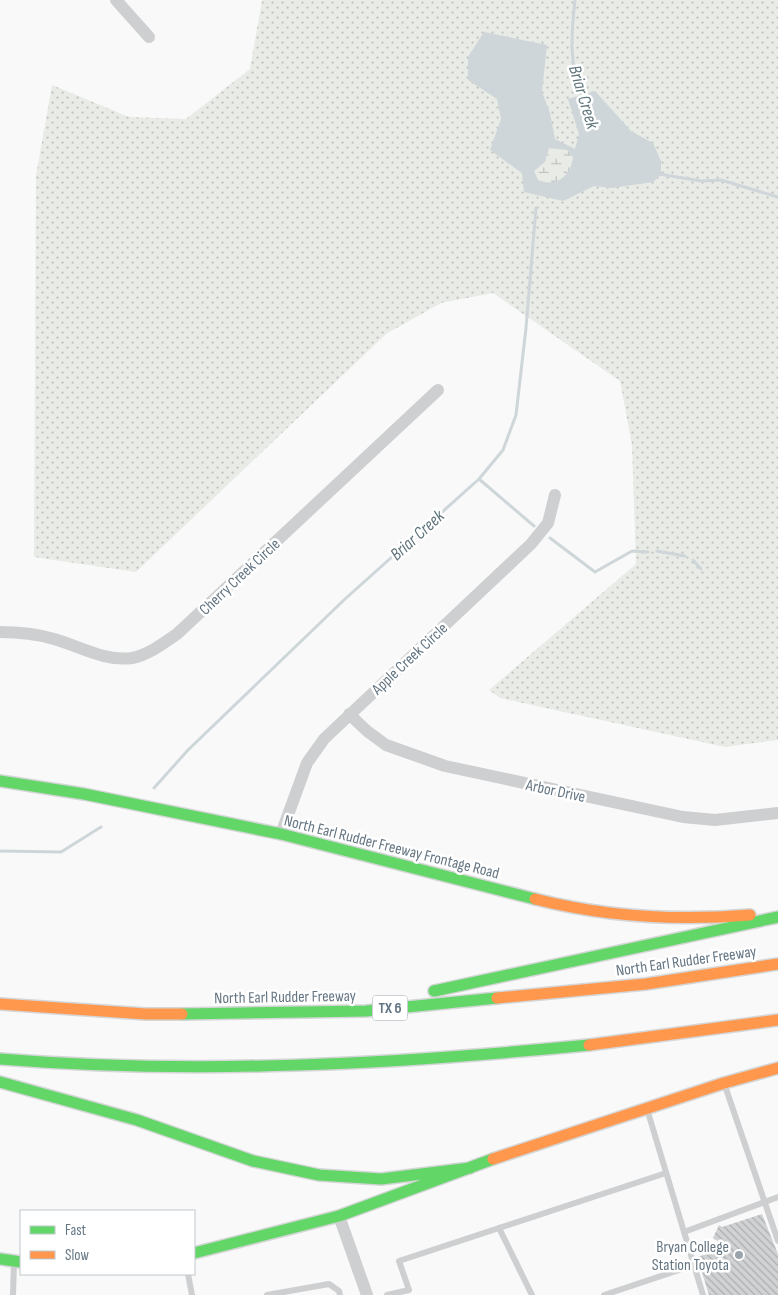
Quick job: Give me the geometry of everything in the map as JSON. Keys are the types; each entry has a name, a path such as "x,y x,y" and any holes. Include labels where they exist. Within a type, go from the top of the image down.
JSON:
{"main road":[{"name":"North Earl Rudder Freeway Frontage Road","path":"0,781 84,794 281,834 550,903 613,915 704,919 778,912"},
{"path":"263,1012 418,994 512,976 778,917"},
{"name":"North Earl Rudder Freeway","path":"0,1004 146,1014 366,1011 646,984 778,964"},
{"path":"0,1059 76,1066 299,1067 497,1054 696,1034 778,1020"},
{"path":"195,1253 339,1216 470,1168 646,1108 778,1068"},
{"path":"0,1082 137,1120 253,1161 319,1175 381,1179 470,1168"},
{"path":"0,1260 18,1262"}],"street":[{"path":"116,0 149,37"},
{"name":"Cherry Creek Circle","path":"0,632 31,634 53,639 94,654 113,657 132,658 153,650 177,634 438,390"},
{"name":"Apple Creek Circle","path":"281,834 307,763 324,740 349,714 531,544 548,522 555,495"},
{"name":"Arbor Drive","path":"349,714 386,745 444,766 684,817 714,820 778,813"},
{"path":"339,1216 367,1295"}],"lane":[{"path":"724,1083 778,1240"},
{"path":"646,1108 702,1295"},
{"path":"386,1295 409,1290 399,1261 666,1173"},
{"path":"684,1232 778,1196"},
{"path":"499,1228 532,1295"},
{"path":"12,1295 18,1262"},
{"path":"604,1295 694,1265"},
{"path":"188,1275 192,1295"},
{"path":"268,1295 329,1284 339,1291 340,1295"}],"green space":[{"path":"262,0 778,0 778,740 725,747 500,698 489,690 636,564 632,445 620,381 493,293 441,303 386,334 136,572 34,557 36,176 52,85 129,117 186,119 250,69"},
{"path":"548,148 567,150 573,157 569,170 562,179 545,182 538,180 534,171 545,162"}],"water":[{"path":"484,32 547,45 542,92 550,113 555,139 575,149 579,134 568,99 595,91 631,131 653,143 661,161 661,175 653,182 612,188 594,186 563,201 524,192 522,173 490,150 501,119 497,99 468,80 468,57","holes":["549,148 567,150 573,157 572,164 566,175 562,179 551,182 538,180 534,171 545,162"]}],"building":[{"name":"Bryan College Station Toyota","path":"762,1214 778,1254 778,1295 709,1295 697,1257 727,1247 713,1238 719,1225 722,1227"}],"waterway":[{"name":"Briar Creek","path":"575,0 572,49 575,73 582,97"},
{"path":"659,174 701,181 721,180 778,197"},
{"name":"Briar Creek","path":"154,788 188,750 345,599 479,479 503,450 516,415 526,328 536,208"},
{"path":"479,479 534,526"},
{"path":"550,538 595,572 632,551 648,552"},
{"path":"657,551 685,556"},
{"path":"693,560 701,569"},
{"name":"Briar Creek","path":"0,851 61,852 101,827"}],"traffic: fast":[{"path":"0,781 84,794 281,834 535,899"},
{"path":"434,991 778,917"},
{"path":"182,1014 366,1011 497,998"},
{"path":"0,1059 74,1064 221,1067 368,1062 589,1045"},
{"path":"0,1082 137,1120 253,1161 319,1175 381,1179 470,1168"},
{"path":"195,1253 339,1216 493,1159"},
{"path":"0,1259 20,1262"}],"traffic: slow":[{"path":"535,899 615,914 696,918 750,915"},
{"path":"497,998 646,984 778,964"},
{"path":"0,1004 146,1014 182,1014"},
{"path":"589,1045 778,1020"},
{"path":"493,1159 724,1083 778,1068"}],"place":[{"name":"Bryan College Station Toyota","path":"739,1255"}]}
